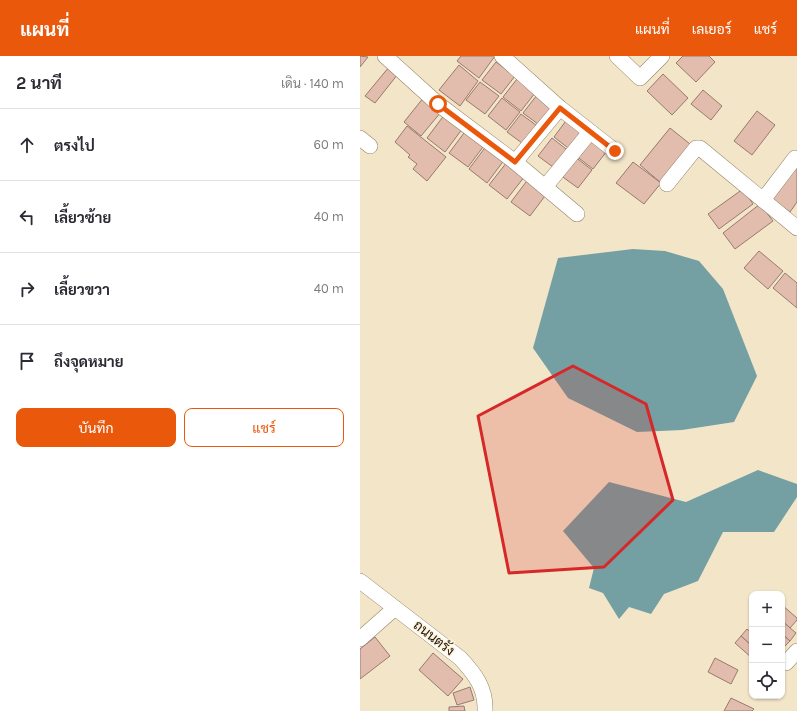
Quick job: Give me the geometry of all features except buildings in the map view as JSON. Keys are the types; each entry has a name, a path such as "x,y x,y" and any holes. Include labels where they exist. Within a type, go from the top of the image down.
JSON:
{"street":[{"path":"385,56 438,104 515,162 577,214"},
{"path":"502,56 560,108 615,151"},
{"path":"617,56 640,78 662,56"},
{"path":"515,162 560,108"},
{"path":"545,187 590,132"},
{"path":"667,184 696,148 700,148 797,228"},
{"path":"763,200 795,158"},
{"name":"ถนนตรัง","path":"360,581 460,658 474,672 481,685 486,704 485,711"},
{"path":"360,639 395,608"},
{"path":"786,663 797,651"}],"highlighted area":[{"path":"573,366 646,404 673,500 604,567 509,573 478,416"}],"water":[{"path":"633,249 665,251 699,261 723,289 757,376 734,422 682,430 637,432 568,398 533,348 558,258"},
{"path":"758,470 797,484 797,497 774,532 723,532 698,581 664,594 651,614 629,607 619,619 603,593 589,588 594,568 563,531 609,482 686,502"}],"route":[{"path":"438,104 515,162 560,108 615,151"}]}
